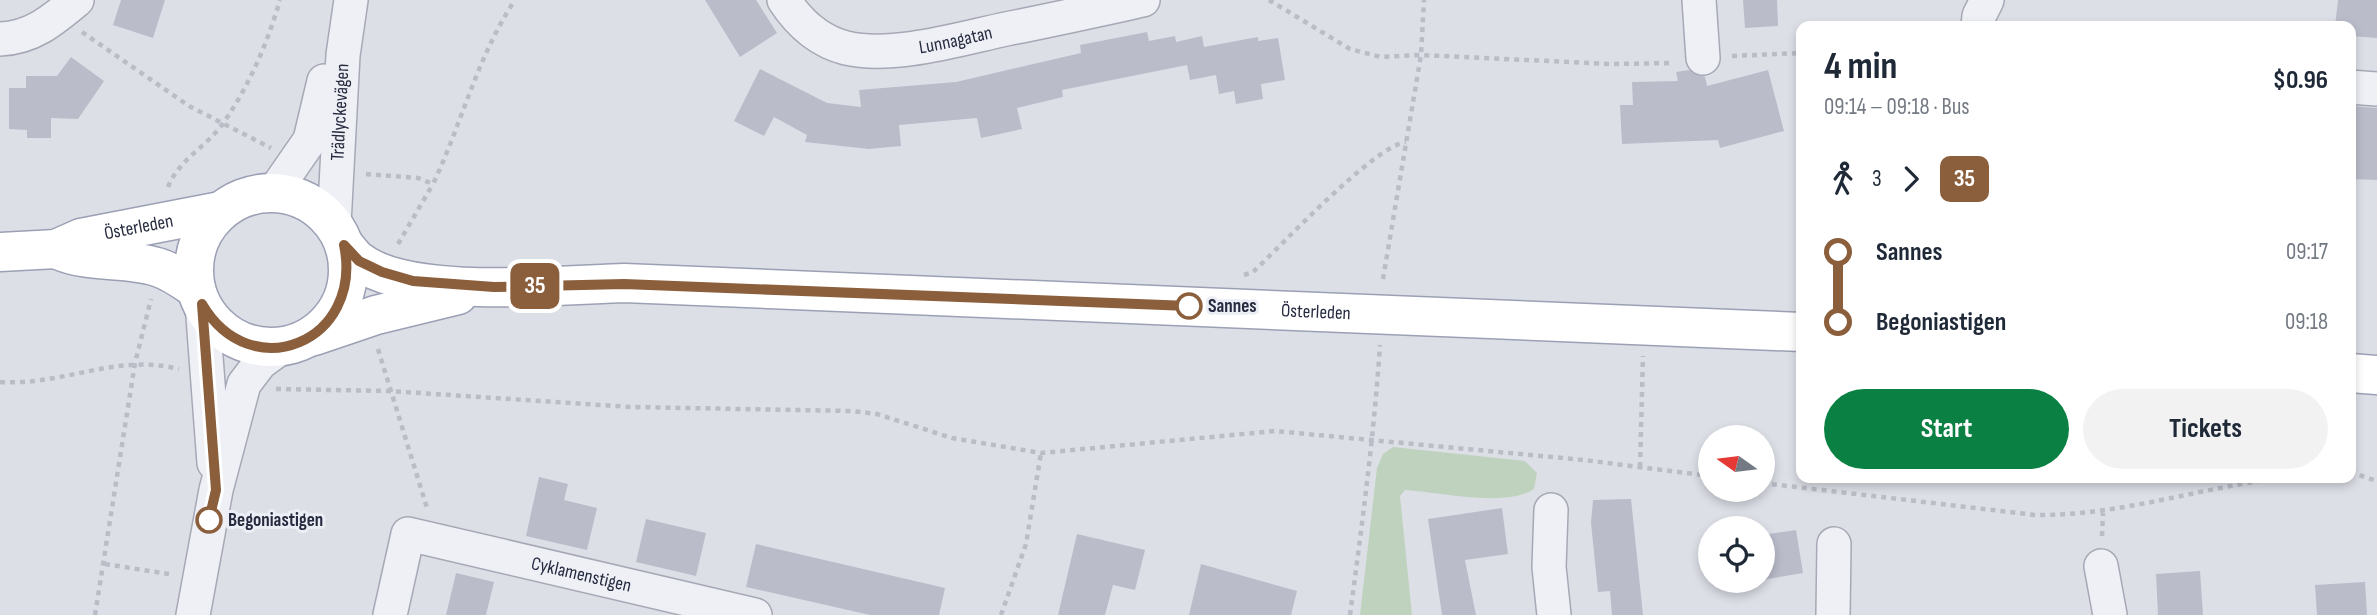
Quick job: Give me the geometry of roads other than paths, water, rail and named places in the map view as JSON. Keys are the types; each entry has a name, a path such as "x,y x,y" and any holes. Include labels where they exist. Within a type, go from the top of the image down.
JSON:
{"main road":[{"name":"Trädlyckevägen","path":"199,296 196,252 205,230 221,211 246,197 274,192 307,201 339,234 348,280 344,298 323,327 295,342"},
{"name":"Österleden","path":"0,253 57,250 81,238 221,211"},
{"name":"Österleden","path":"339,234 359,261 382,272 413,281 494,287 624,284 1796,332"},
{"name":"Österleden","path":"57,250 78,258 125,261 159,267 199,296"},
{"name":"Österleden","path":"295,342 376,315 494,287"},
{"path":"199,296 218,326 229,335 254,345 295,342"},
{"path":"2356,373 2377,375"}],"street":[{"path":"0,39 23,36 38,30 77,0"},
{"name":"Trädlyckevägen","path":"274,192 310,140 339,0"},
{"name":"Trädlyckevägen","path":"339,234 340,94 351,0"},
{"name":"Lunnagatan","path":"784,0 808,30 827,42 861,51 878,51 951,41 1143,0"},
{"path":"1699,0 1703,58"},
{"path":"1980,21 1987,0"},
{"path":"2356,87 2377,89"},
{"name":"Trädlyckevägen","path":"199,296 216,490"},
{"name":"Trädlyckevägen","path":"193,615 216,490 244,384 260,363 295,342"},
{"path":"1551,510 1549,567 1555,615"},
{"name":"Cyklamenstigen","path":"390,615 408,534 755,615"},
{"path":"1833,615 1834,544"},
{"path":"2101,566 2110,615"}],"place":[{"name":"Sannes","path":"1189,306"},
{"name":"Begoniastigen","path":"209,520"}]}
